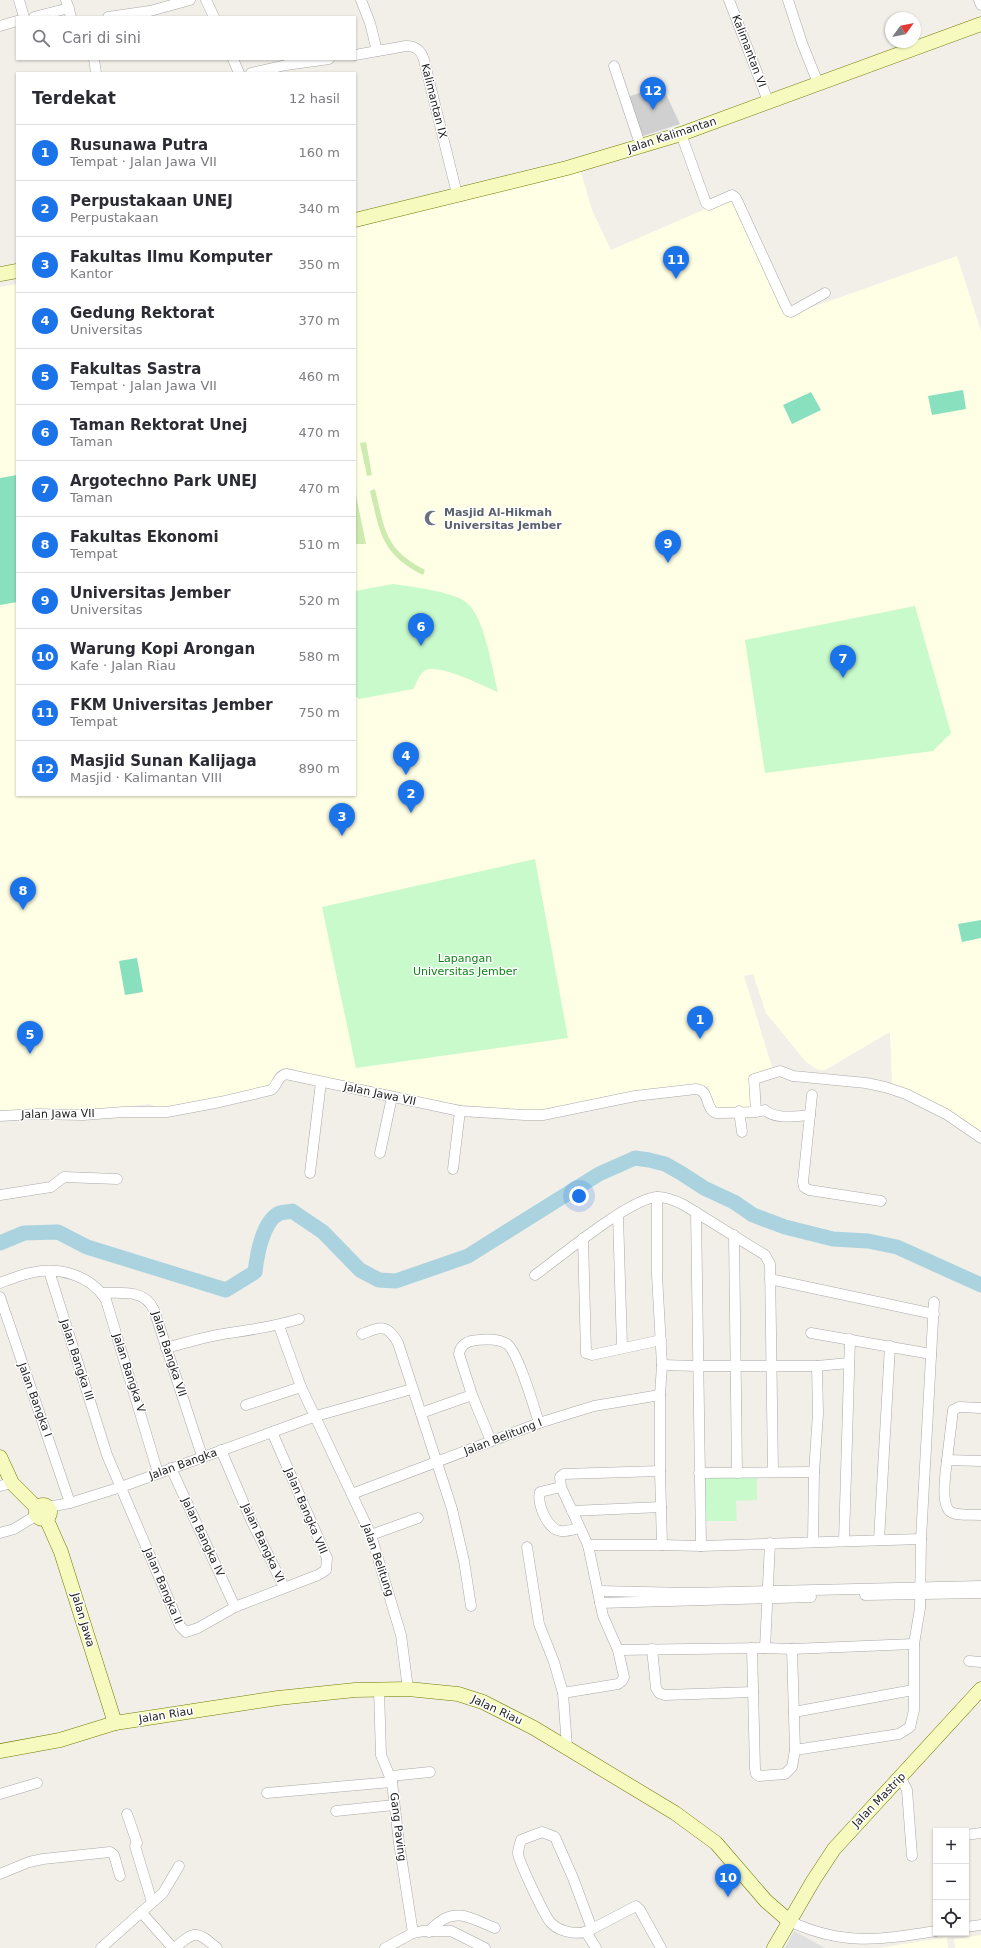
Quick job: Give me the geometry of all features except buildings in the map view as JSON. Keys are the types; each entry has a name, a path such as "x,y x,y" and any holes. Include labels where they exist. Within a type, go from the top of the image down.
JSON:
{"main road":[{"name":"Jalan Kalimantan","path":"356,220 567,168 681,134 981,24"},
{"path":"0,274 16,271"},
{"name":"Jalan Jawa","path":"0,1457 6,1485 42,1512 61,1552 115,1723"},
{"name":"Jalan Riau","path":"0,1751 60,1740 115,1723 278,1698 379,1690 408,1689 446,1692 473,1698 534,1728 674,1813 716,1843 766,1901 789,1920"},
{"name":"Jalan Mastrip","path":"774,1948 789,1920 834,1849 852,1828 901,1778 981,1689"}],"street":[{"path":"19,0 24,16"},
{"path":"115,16 150,11 190,0"},
{"path":"206,0 214,16"},
{"path":"361,0 370,23 377,51"},
{"name":"Kalimantan VI","path":"729,0 768,102"},
{"path":"788,0 802,43 818,83"},
{"path":"979,0 981,5"},
{"path":"38,16 69,8"},
{"path":"0,26 16,21"},
{"name":"Kalimantan IX","path":"356,55 414,46 423,56 458,194"},
{"path":"94,60 96,72"},
{"path":"233,60 239,72"},
{"path":"255,72 286,65 322,60"},
{"path":"614,66 641,146"},
{"path":"681,134 706,203 708,205 732,196 736,198 788,311 791,312 825,293"},
{"path":"756,1112 754,1079 780,1071 793,1076 866,1083 906,1094 946,1114 981,1138"},
{"name":"Jalan Jawa VII","path":"0,1116 167,1112 271,1090 275,1087 279,1077 286,1074 460,1110 544,1114 635,1096 696,1089 702,1090 706,1095 710,1108 714,1113 739,1111 756,1112 765,1110 770,1114 777,1116 810,1115"},
{"path":"310,1172 321,1082"},
{"path":"812,1095 803,1182 805,1188 809,1190 881,1201"},
{"path":"380,1153 392,1097"},
{"path":"453,1169 460,1110"},
{"path":"739,1111 742,1132"},
{"path":"0,1195 51,1187 64,1177 117,1179"},
{"path":"657,1197 657,1275 662,1365 660,1394 662,1545"},
{"path":"535,1275 583,1238 618,1215 647,1199 657,1197 671,1200 696,1212 766,1256 770,1264 773,1472"},
{"path":"696,1212 697,1366 701,1546"},
{"path":"618,1215 622,1347"},
{"path":"734,1235 737,1473"},
{"path":"583,1238 585,1352 592,1355 622,1347 661,1340"},
{"path":"0,1283 30,1273 49,1271"},
{"name":"Jalan Bangka V","path":"49,1271 68,1273 87,1280 102,1293 106,1300 158,1473"},
{"name":"Jalan Bangka III","path":"49,1271 107,1455 121,1487"},
{"path":"770,1279 934,1314"},
{"name":"Jalan Bangka VII","path":"102,1293 137,1294 147,1298 154,1310 202,1456"},
{"name":"Jalan Bangka I","path":"0,1297 70,1503"},
{"path":"795,1750 905,1732 910,1727 913,1719 914,1644 920,1591 921,1539 934,1302"},
{"path":"166,1348 222,1334 279,1326 299,1319"},
{"name":"Jalan Belitung","path":"279,1326 301,1387 371,1535 401,1635 408,1689"},
{"path":"362,1334 380,1327 390,1332 398,1343 452,1509 464,1561 471,1606"},
{"path":"811,1333 931,1354"},
{"path":"844,1541 850,1339"},
{"path":"491,1441 472,1395 459,1354 464,1344 472,1341 491,1340 503,1342 513,1352 539,1423"},
{"path":"879,1540 890,1346"},
{"path":"662,1365 817,1366 849,1363"},
{"path":"813,1542 814,1472 818,1414 817,1366"},
{"path":"246,1405 301,1387"},
{"name":"Jalan Bangka","path":"42,1512 121,1487 202,1456 316,1416 412,1388"},
{"name":"Jalan Belitung I","path":"352,1494 539,1423 594,1406 660,1394"},
{"path":"421,1413 472,1395"},
{"path":"981,1408 959,1407 953,1410 947,1460 945,1500 948,1510 953,1514 981,1515"},
{"name":"Jalan Bangka VIII","path":"272,1432 327,1562 326,1570 318,1575 284,1587"},
{"name":"Jalan Bangka VI","path":"221,1450 251,1520 284,1587 235,1607"},
{"path":"947,1460 981,1461"},
{"name":"Jalan Bangka IV","path":"171,1468 235,1607"},
{"path":"563,1693 612,1685 622,1681 624,1678 618,1650 603,1616 588,1545 561,1487 560,1477 564,1474 660,1471"},
{"path":"699,1473 814,1472"},
{"name":"Jalan Bangka II","path":"121,1487 183,1630 186,1632 191,1631 235,1607"},
{"path":"561,1487 540,1492 539,1497 542,1510 550,1523 557,1530 563,1531 579,1528"},
{"path":"572,1511 661,1508"},
{"path":"0,1533 14,1529 42,1512"},
{"path":"371,1535 418,1518"},
{"path":"588,1545 701,1546 921,1539"},
{"path":"765,1648 769,1595 770,1544"},
{"path":"527,1547 539,1624 554,1662 563,1693 567,1747"},
{"path":"920,1591 981,1586"},
{"path":"598,1591 689,1597"},
{"path":"600,1603 689,1597 834,1593 920,1591 981,1593"},
{"path":"618,1650 752,1648 792,1649 914,1644"},
{"path":"752,1648 756,1774 764,1776 787,1773 792,1767 795,1750 792,1649"},
{"path":"652,1649 656,1688 659,1693 665,1695 753,1692"},
{"path":"969,1661 981,1662"},
{"name":"Gang Paving","path":"379,1690 382,1755 391,1779 413,1933"},
{"path":"794,1712 914,1690"},
{"path":"267,1793 391,1779 430,1772"},
{"path":"901,1778 907,1790 912,1856"},
{"path":"0,1794 37,1783"},
{"path":"336,1811 394,1805"},
{"path":"127,1814 137,1843 135,1846 152,1902"},
{"path":"596,1948 589,1931 573,1878 555,1837 542,1832 521,1840 518,1853 550,1921 555,1926 574,1933 589,1931 613,1917 637,1906 661,1948"},
{"path":"969,1834 981,1833"},
{"path":"0,1874 43,1858 110,1852 114,1855 120,1876"},
{"path":"101,1948 163,1893 179,1866"},
{"path":"141,1912 174,1948 190,1935 195,1934 201,1935 217,1948"},
{"path":"429,1932 442,1919 450,1915 458,1914 495,1928"},
{"path":"789,1920 807,1929 833,1937 865,1944 933,1932"},
{"path":"969,1926 981,1924"},
{"path":"385,1948 418,1931 451,1931 485,1948"}],"shaded area":[{"path":"662,86 680,124 640,137 627,97"},
{"path":"580,169 592,210 611,250 733,197 787,316 957,256 981,331 981,1135 892,1084 890,1032 825,1070 818,1070 806,1062 766,1013 753,974 744,976 772,1067 751,1076 752,1107 712,1108 709,1086 640,1092 547,1110 510,1110 448,1103 345,1084 289,1068 282,1068 276,1072 273,1088 163,1109 149,1104 78,1112 0,1110 0,287 16,284 16,796 356,796 356,228"},
{"path":"794,1931 825,1948 785,1948"},
{"path":"981,1935 981,1948 955,1948 954,1939"},
{"path":"947,1937 948,1948 879,1948"}],"green space":[{"path":"963,390 966,409 932,415 928,396"},
{"path":"811,392 821,410 792,424 783,405"},
{"path":"366,442 372,475 367,476 360,443"},
{"path":"16,475 16,602 0,605 0,478"},
{"path":"375,489 385,528 394,546 412,562 425,570 423,575 398,559 384,541 370,491"},
{"path":"356,495 366,544 356,544"},
{"path":"393,584 452,595 467,603 479,620 487,644 498,692 449,672 430,669 422,673 413,689 359,699 356,697 356,591"},
{"path":"915,606 951,733 933,751 765,773 745,640"},
{"name":"Lapangan Universitas Jember","path":"535,859 568,1038 356,1068 322,907"},
{"path":"981,920 981,938 962,942 958,924"},
{"path":"137,958 143,992 125,995 119,961"},
{"path":"704,1476 757,1476 757,1500 736,1501 737,1521 705,1521"}],"waterway":[{"path":"0,1243 24,1233 58,1232 87,1247 226,1290 255,1272 262,1239 269,1223 280,1213 292,1211 323,1232 360,1270 379,1280 396,1281 468,1256 599,1174 635,1158 665,1164 704,1188 734,1202 753,1215 785,1227 833,1239 868,1241 897,1247 981,1285"}],"place":[{"name":"Masjid Sunan Kalijaga","path":"653,110"},
{"name":"FKM Universitas Jember","path":"676,279"},
{"name":"Masjid Al-Hikmah Universitas Jember","path":"432,518"},
{"name":"Universitas Jember","path":"668,563"},
{"name":"Taman Rektorat Unej","path":"421,646"},
{"name":"Argotechno Park UNEJ","path":"843,678"},
{"name":"Gedung Rektorat","path":"406,775"},
{"name":"Perpustakaan UNEJ","path":"411,813"},
{"name":"Fakultas Ilmu Komputer","path":"342,836"},
{"name":"Fakultas Ekonomi","path":"23,910"},
{"name":"Rusunawa Putra","path":"700,1039"},
{"name":"Fakultas Sastra","path":"30,1054"},
{"name":"Warung Kopi Arongan","path":"728,1897"}]}
